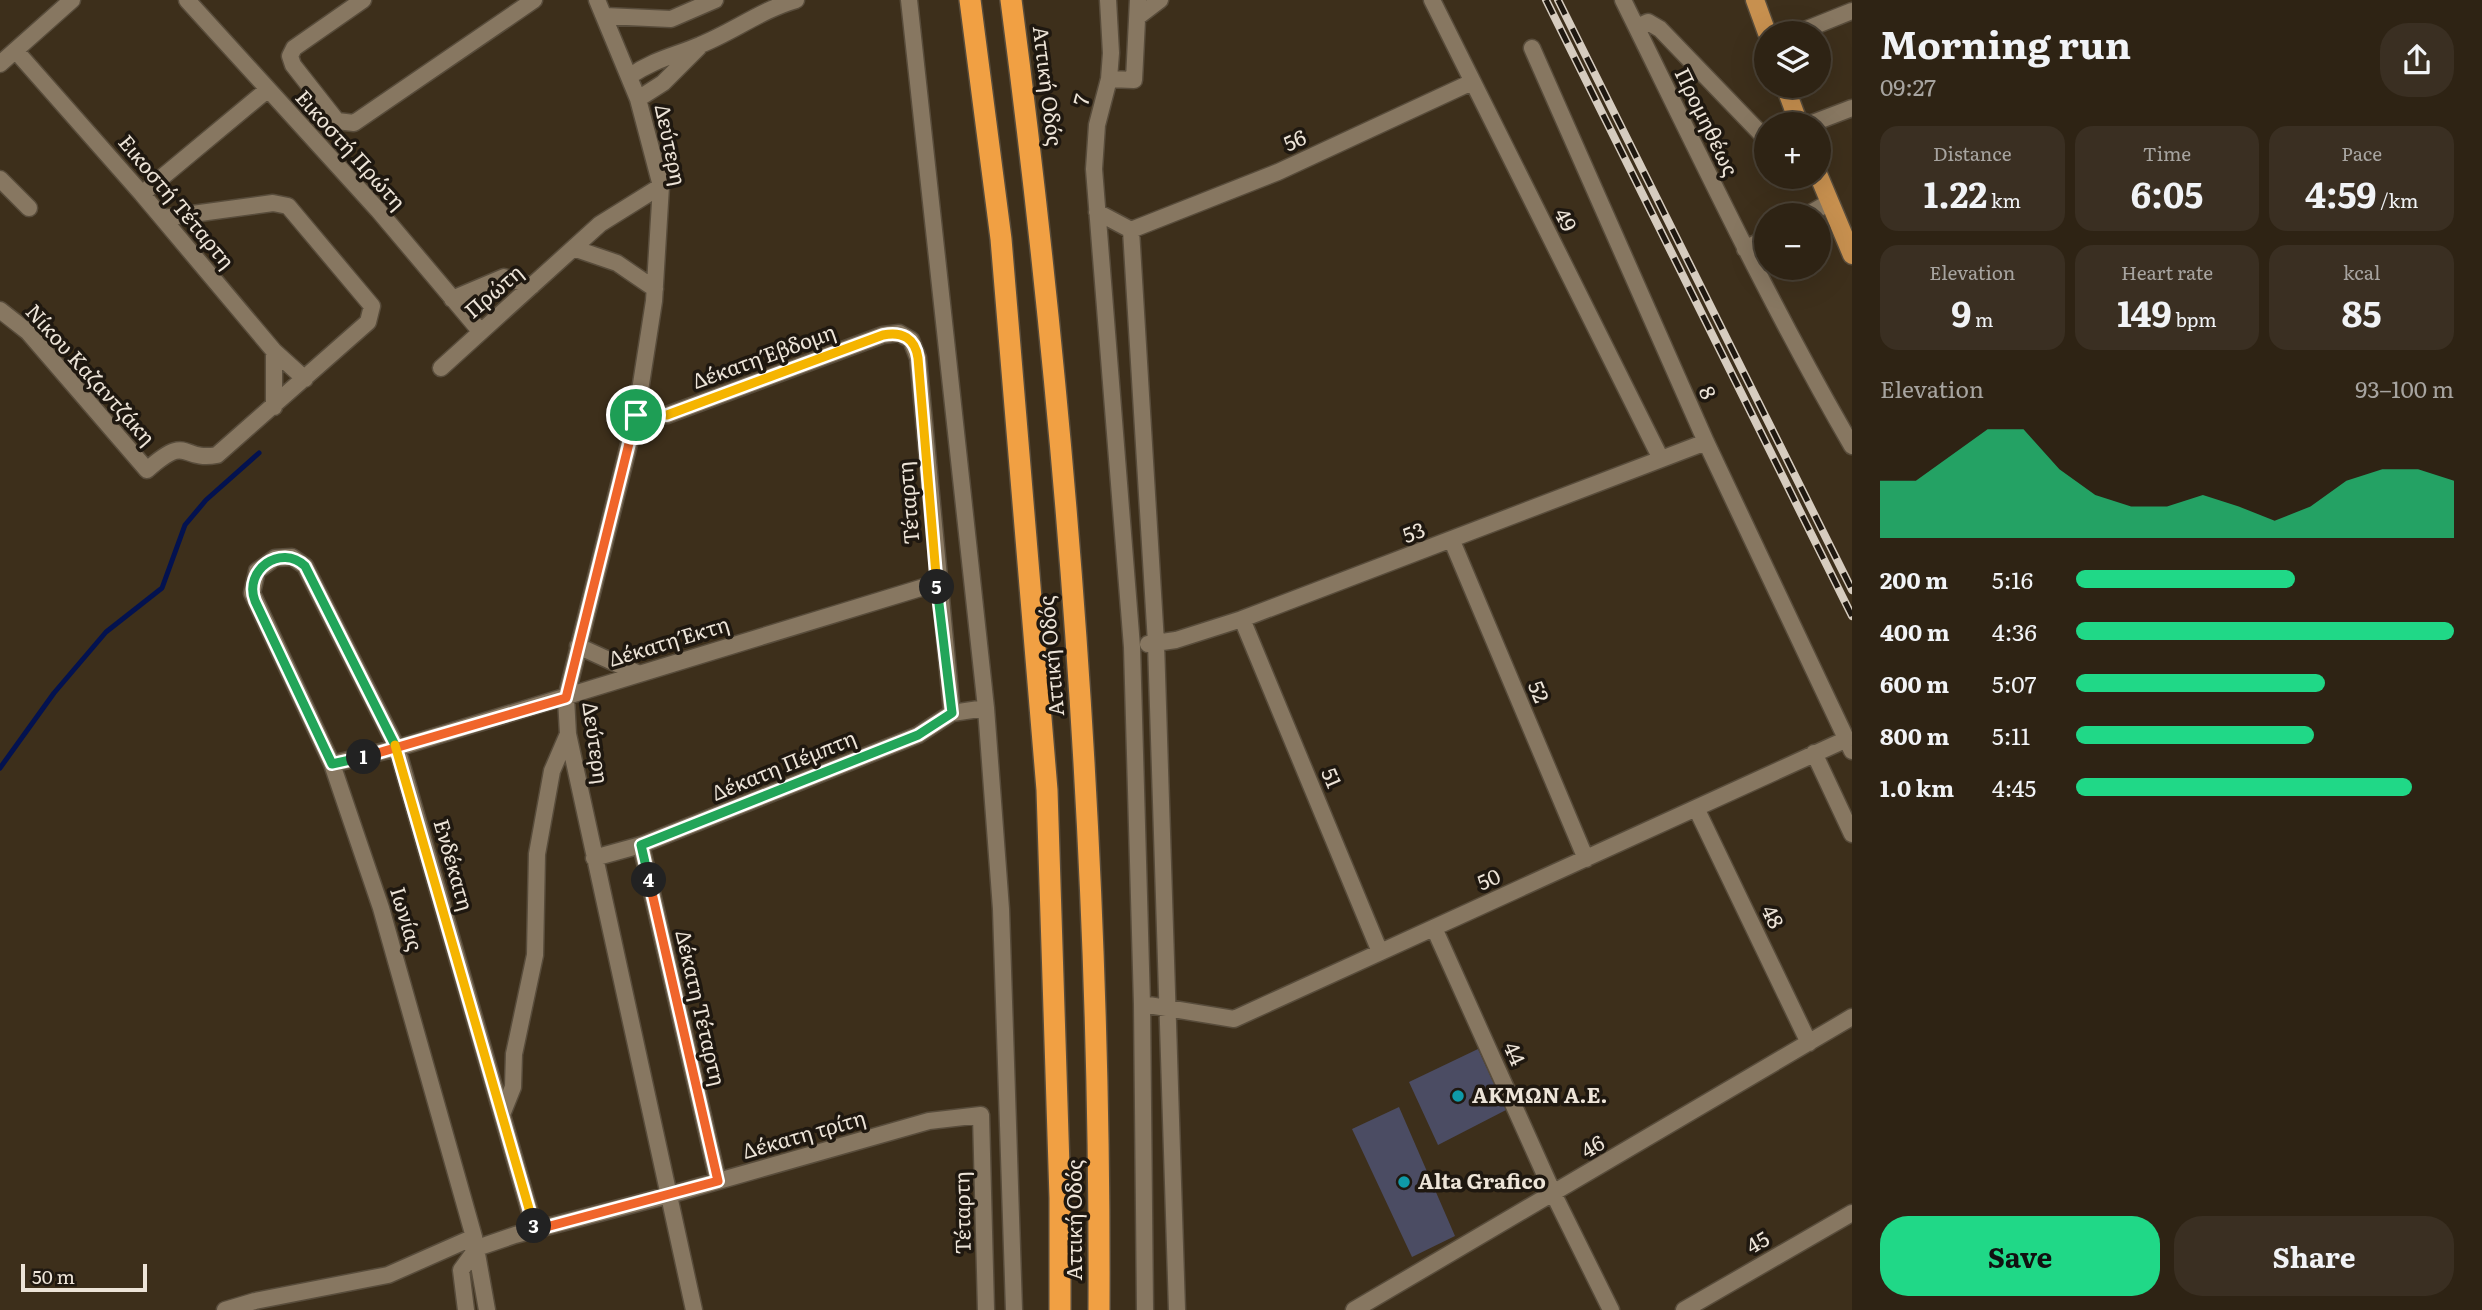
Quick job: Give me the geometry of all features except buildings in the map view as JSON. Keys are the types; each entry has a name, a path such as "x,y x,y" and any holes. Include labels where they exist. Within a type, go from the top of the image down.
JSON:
{"highway":[{"name":"Αττική Οδός","path":"970,0 1001,239 1047,790 1060,1198 1060,1310"},
{"name":"Αττική Οδός","path":"1011,0 1042,232 1088,787 1100,1108 1099,1310"}],"main road":[{"path":"1755,0 1763,21"},
{"path":"1824,189 1850,248"}],"street":[{"path":"0,64 72,0"},
{"name":"Εικοστή Πρώτη","path":"187,0 378,211 480,331"},
{"path":"363,0 294,48 290,56 293,65 330,111 345,124 354,123 534,0"},
{"name":"Δεύτερη","path":"597,0 638,99 661,186 655,289 636,415 566,698 568,734 694,1310"},
{"path":"605,16 670,19 715,0"},
{"name":"Δεύτερη","path":"630,76 660,58 701,45 759,14 796,0"},
{"path":"909,0 986,708 1001,909 1014,1310"},
{"name":"7","path":"1108,0 1111,53 1109,79 1094,148 1132,646 1142,1004 1145,1310"},
{"path":"1109,79 1134,80 1138,8 1160,0"},
{"name":"49","path":"1432,0 1661,459"},
{"name":"Προμηθέως","path":"1623,0 1745,250 1807,369 1852,446"},
{"path":"1827,21 1852,11"},
{"path":"1637,27 1648,22 1660,29 1754,127"},
{"name":"Δεύτερη","path":"638,99 663,83 701,45"},
{"name":"8","path":"1532,48 1706,442 1849,745"},
{"name":"Εικοστή Τέταρτη","path":"16,51 163,218 274,351 305,379"},
{"name":"56","path":"1131,230 1278,172 1472,82"},
{"path":"142,194 267,90"},
{"path":"1831,116 1852,108"},
{"path":"0,180 29,208"},
{"name":"Πρώτη","path":"442,368 480,331 576,249 600,224 661,186"},
{"path":"163,218 274,203 288,206 296,212 369,301 372,312 368,322 274,407"},
{"path":"1097,212 1131,230 1156,643 1177,1310"},
{"path":"1745,250 1754,245"},
{"path":"576,249 617,263 655,289"},
{"path":"452,299 504,277 532,286"},
{"name":"Νίκου Καζαντζάκη","path":"0,310 28,332 147,470 170,451 180,449 209,456 217,455 274,407"},
{"name":"Δέκατη Έβδομη","path":"636,415 667,415 883,335 892,333 905,336"},
{"name":"Τέταρτη","path":"905,336 916,348 918,358 937,583 952,713"},
{"path":"274,351 274,407"},
{"name":"53","path":"1132,646 1156,643 1242,619 1706,442"},
{"name":"52","path":"1452,541 1586,859"},
{"name":"Ενδέκατη","path":"269,561 292,557 305,566 397,748 535,1230"},
{"name":"Ιωνίας","path":"269,561 257,571 252,593 332,764 382,908 476,1242 487,1310"},
{"name":"Δέκατη Έκτη","path":"332,764 397,748 543,702 566,698 637,673 937,583"},
{"name":"51","path":"1242,619 1380,952"},
{"path":"578,646 637,673"},
{"name":"Δέκατη Πέμπτη","path":"594,858 641,845 918,735 952,713 986,708"},
{"path":"503,1112 513,1087 514,1054 535,955 537,854 552,771 568,734"},
{"name":"50","path":"1142,1004 1234,1019 1814,753 1849,745"},
{"path":"1814,753 1852,834"},
{"name":"48","path":"1696,808 1810,1043"},
{"name":"Δέκατη Τέταρτη","path":"641,845 718,1181"},
{"name":"44","path":"1434,928 1554,1195 1611,1310"},
{"name":"46","path":"1354,1310 1554,1195 1852,1017"},
{"name":"Τέταρτη","path":"981,1115 986,1310"},
{"name":"Δέκατη τρίτη","path":"225,1310 256,1301 376,1279 476,1242 535,1230 669,1195 929,1121 981,1115"},
{"name":"45","path":"1684,1310 1852,1213"},
{"path":"466,1310 461,1270 476,1242"}],"waterway":[{"path":"0,768 54,693 106,632 162,588 185,525 206,500 259,453"}],"railway":[{"path":"1546,0 1852,616"},
{"path":"1558,0 1852,590"}],"place":[{"name":"ΑΚΜΩΝ Α.Ε.","path":"1458,1096"},
{"name":"Alta Grafico","path":"1404,1182"}],"route":[{"path":"636,415 566,698 543,702 397,748 332,764 255,601 251,586 257,571 275,558 292,557 305,566 397,748 535,1230 718,1181 641,845 918,735 952,713 937,583 918,358 911,340 899,333 883,335 667,415 636,415"}]}
